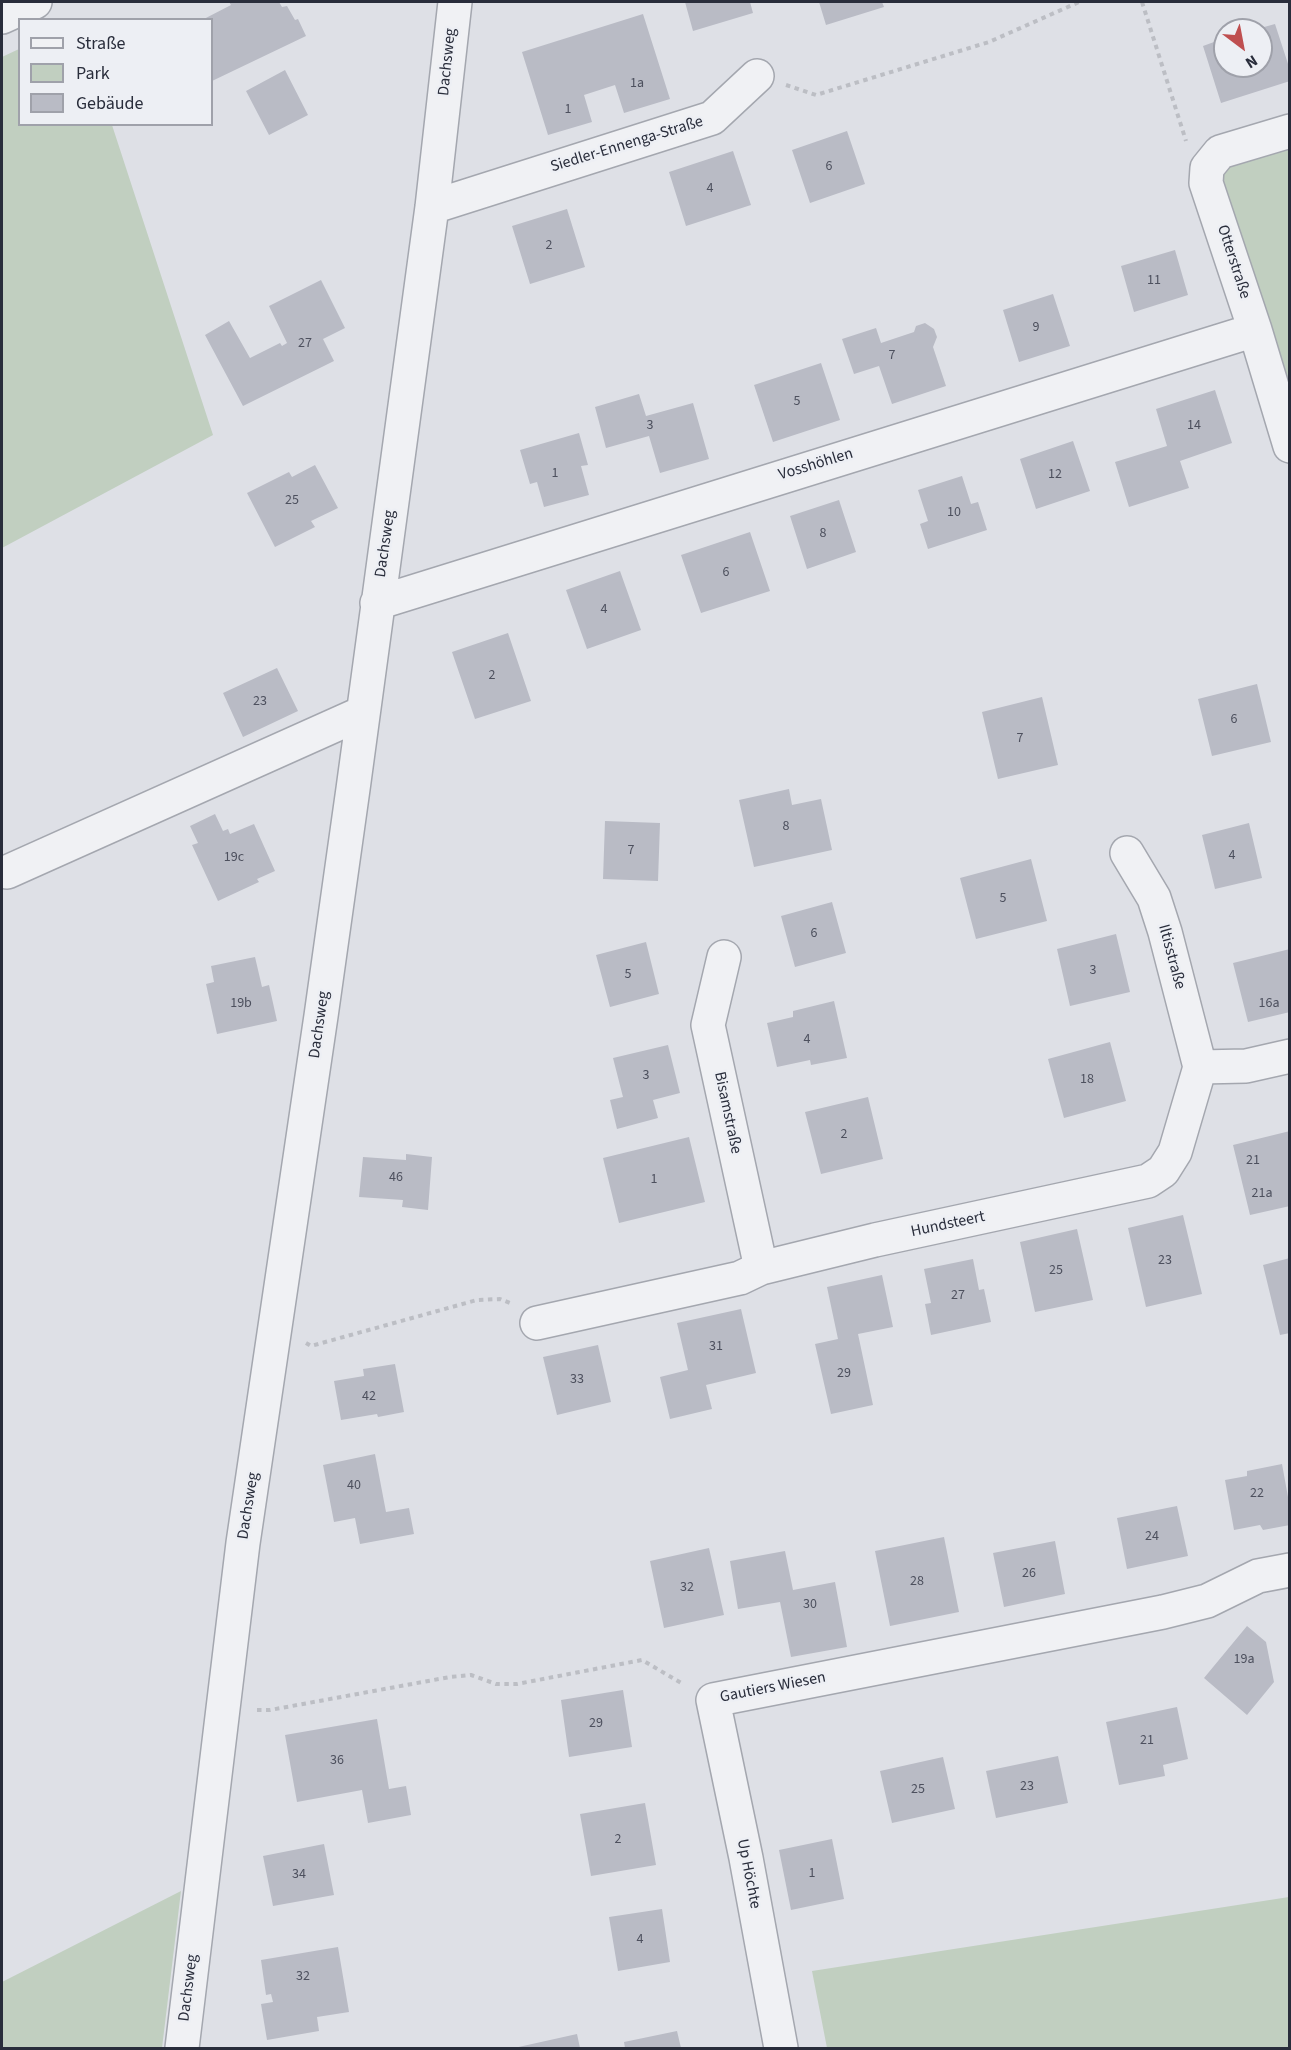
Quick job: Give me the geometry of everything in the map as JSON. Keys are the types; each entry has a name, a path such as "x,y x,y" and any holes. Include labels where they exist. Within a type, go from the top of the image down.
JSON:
{"street":[{"path":"2,17 35,2"},
{"name":"Dachsweg","path":"182,2049 243,1543 321,1017 432,207 455,2"},
{"name":"Siedler-Ennenga-Straße","path":"432,207 712,118 757,76"},
{"path":"1207,168 1220,152 1290,131"},
{"name":"Otterstraße","path":"1207,168 1206,183 1255,330 1290,446"},
{"name":"Vosshöhlen","path":"377,603 1255,330"},
{"path":"8,872 362,713"},
{"name":"Iltisstraße","path":"1127,853 1154,898 1200,1068"},
{"name":"Bisamstraße","path":"723,957 708,1025 760,1268"},
{"path":"1200,1068 1246,1066 1290,1056"},
{"name":"Hundsteert","path":"537,1323 740,1278 760,1268 875,1240 1148,1181 1164,1171 1175,1152 1200,1068"},
{"name":"Gautiers Wiesen","path":"713,1700 1208,1601 1258,1576 1290,1570"},
{"name":"Up Höchte","path":"713,1700 746,1858 781,2049"}],"path":[{"path":"757,76 816,95 988,42 1078,2"},
{"path":"1142,2 1190,156 1207,168"},
{"path":"276,1329 311,1346 477,1300 500,1299 532,1311 537,1323"},
{"name":"Gautiers Wiesen","path":"224,1711 270,1710 460,1676 471,1675 496,1684 517,1684 642,1660 713,1700"}],"green space":[{"path":"18,49 18,126 112,126 213,435 2,548 2,57"},
{"path":"1289,131 1289,446 1207,168"},
{"path":"181,1891 162,2048 2,2048 2,1982"},
{"path":"1289,1897 1289,2048 827,2048 812,1971"}],"building":[{"path":"229,2 279,2 282,7 287,6 295,20 298,19 306,36 213,81 213,18 206,18 231,5"},
{"path":"685,2 750,2 753,13 693,31"},
{"path":"819,2 882,2 884,7 826,25"},
{"path":"643,14 670,99 624,113 615,85 584,95 592,122 548,135 522,52"},
{"path":"1275,24 1290,70 1290,81 1221,103 1213,78 1273,78 1273,25"},
{"path":"1213,42 1213,78 1203,46"},
{"path":"285,70 308,115 269,135 246,91"},
{"path":"847,131 865,184 810,203 792,150"},
{"path":"733,151 751,205 686,226 669,172"},
{"path":"567,209 585,267 530,284 512,226"},
{"path":"1175,250 1188,295 1134,312 1121,266"},
{"path":"321,280 345,328 323,339 334,361 243,406 205,335 229,321 250,358 280,343 282,346 287,343 269,306"},
{"path":"1053,294 1070,346 1019,362 1003,310"},
{"path":"925,323 934,329 937,337 933,347 946,386 892,404 879,366 854,374 842,339 876,328 881,343 914,332 916,326"},
{"path":"821,363 840,420 773,442 754,385"},
{"path":"1215,390 1232,443 1180,461 1189,488 1129,507 1115,462 1167,446 1156,409"},
{"path":"639,394 646,416 693,403 709,459 660,473 649,436 606,448 595,407"},
{"path":"579,433 588,465 581,466 589,495 544,507 537,482 530,484 520,450"},
{"path":"1073,441 1090,491 1036,509 1020,459"},
{"path":"315,465 338,508 311,521 315,527 275,547 247,493 289,472 292,477"},
{"path":"962,476 971,504 978,502 987,530 928,549 920,524 928,521 918,490"},
{"path":"839,500 856,552 807,569 790,516"},
{"path":"750,532 770,591 701,613 681,555"},
{"path":"620,571 641,630 587,649 566,590"},
{"path":"508,633 531,701 475,719 452,652"},
{"path":"277,668 298,711 243,737 223,693"},
{"path":"1257,684 1271,742 1212,756 1198,699"},
{"path":"1042,697 1058,765 998,779 982,712"},
{"path":"789,789 792,805 821,799 832,850 754,867 739,800"},
{"path":"215,814 223,831 228,829 230,834 254,824 275,871 257,879 259,882 218,901 192,845 198,843 190,826"},
{"path":"605,821 660,823 658,881 603,879"},
{"path":"1249,823 1262,878 1215,889 1202,835"},
{"path":"1031,859 1047,921 976,939 960,878"},
{"path":"832,902 846,953 795,967 781,916"},
{"path":"1116,934 1130,992 1070,1006 1057,949"},
{"path":"646,942 659,994 610,1007 596,955"},
{"path":"1290,949 1290,1012 1248,1022 1233,963"},
{"path":"255,957 262,987 269,985 277,1021 217,1034 206,984 214,982 211,966"},
{"path":"834,1001 847,1058 811,1065 810,1060 777,1067 767,1023 793,1017 793,1011"},
{"path":"1110,1042 1126,1101 1064,1118 1048,1059"},
{"path":"668,1045 680,1093 653,1100 658,1118 617,1129 610,1100 623,1097 613,1058"},
{"path":"868,1097 883,1159 821,1174 805,1112"},
{"path":"1290,1131 1290,1206 1250,1215 1233,1145"},
{"path":"689,1137 705,1202 619,1223 603,1158"},
{"path":"406,1154 432,1157 428,1210 402,1207 403,1200 359,1197 363,1157 406,1160"},
{"path":"1183,1215 1202,1294 1146,1307 1128,1228"},
{"path":"1077,1229 1093,1300 1035,1312 1020,1242"},
{"path":"1290,1258 1290,1333 1280,1335 1263,1265"},
{"path":"973,1259 979,1290 984,1289 991,1322 931,1335 925,1304 931,1303 924,1269"},
{"path":"882,1275 893,1327 858,1334 873,1405 831,1414 815,1344 838,1339 827,1287"},
{"path":"741,1309 756,1373 706,1385 712,1409 670,1419 660,1377 688,1370 677,1323"},
{"path":"598,1345 611,1402 557,1415 543,1357"},
{"path":"395,1364 404,1412 341,1420 334,1381 364,1376 363,1369"},
{"path":"375,1454 386,1512 409,1508 414,1534 360,1544 355,1518 334,1522 323,1465"},
{"path":"1282,1464 1290,1508 1290,1525 1263,1530 1260,1525 1234,1530 1225,1480 1247,1476 1247,1471"},
{"path":"1177,1506 1188,1556 1127,1569 1117,1518"},
{"path":"944,1537 959,1612 890,1626 875,1551"},
{"path":"1055,1541 1065,1594 1004,1607 993,1553"},
{"path":"709,1548 724,1615 664,1628 650,1561"},
{"path":"785,1551 793,1590 835,1582 847,1647 791,1657 780,1602 738,1609 730,1561"},
{"path":"1247,1626 1266,1642 1274,1682 1247,1715 1204,1678"},
{"path":"623,1690 632,1747 569,1757 561,1700"},
{"path":"1177,1707 1188,1759 1163,1765 1165,1776 1119,1785 1106,1722"},
{"path":"377,1719 389,1789 406,1786 411,1815 368,1823 362,1790 297,1802 285,1735"},
{"path":"1058,1756 1068,1803 996,1818 986,1771"},
{"path":"943,1757 955,1809 892,1823 880,1771"},
{"path":"645,1803 656,1865 591,1876 580,1814"},
{"path":"832,1839 844,1899 791,1910 779,1850"},
{"path":"324,1844 334,1895 273,1906 263,1856"},
{"path":"662,1909 670,1962 618,1971 609,1917"},
{"path":"338,1947 349,2012 317,2017 319,2031 267,2040 261,2004 273,2002 271,1994 266,1995 261,1960"},
{"path":"677,2031 681,2048 625,2048 624,2042"},
{"path":"577,2034 580,2048 514,2048"}]}
